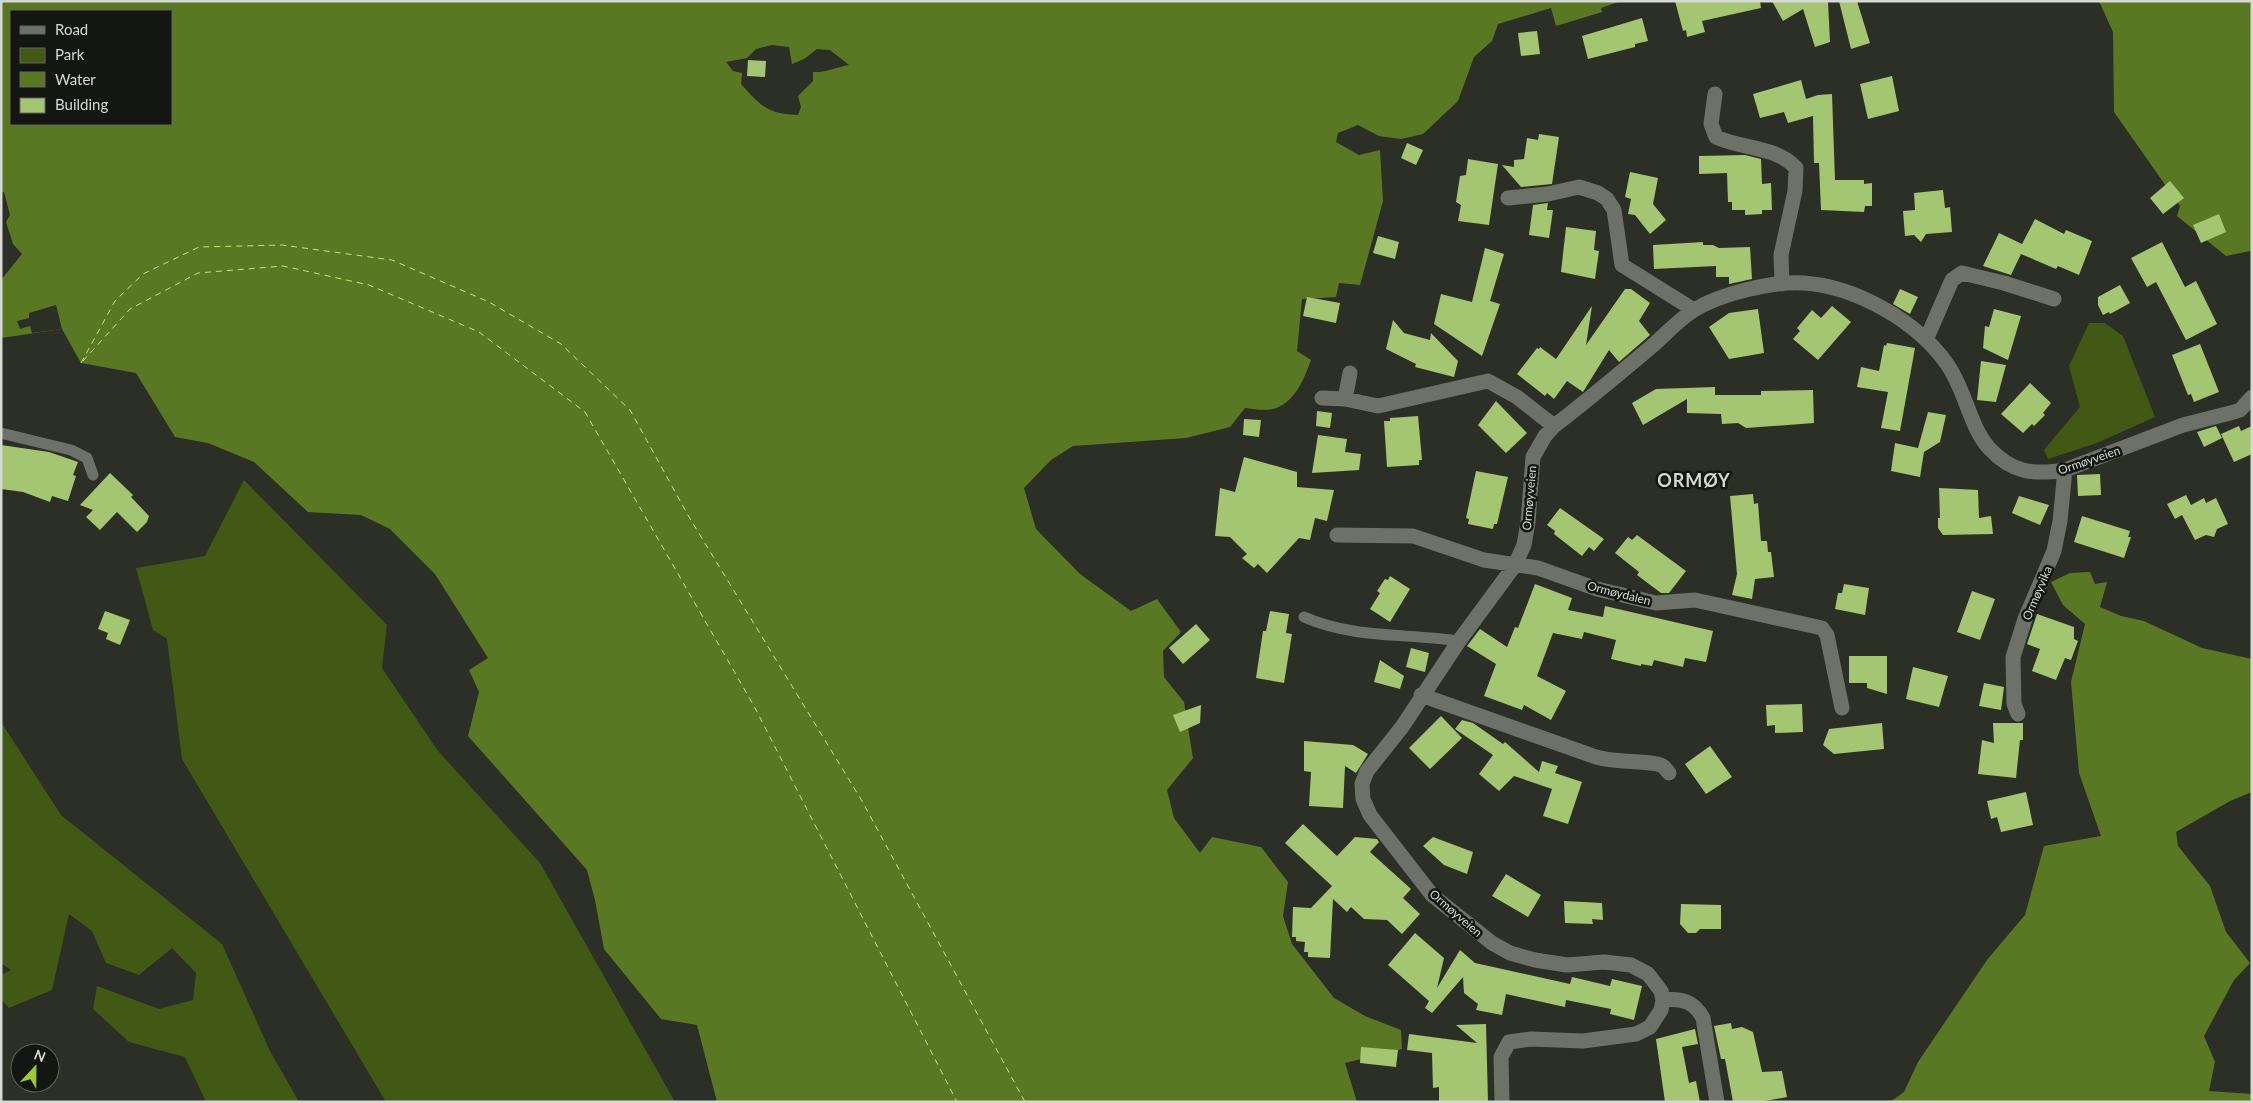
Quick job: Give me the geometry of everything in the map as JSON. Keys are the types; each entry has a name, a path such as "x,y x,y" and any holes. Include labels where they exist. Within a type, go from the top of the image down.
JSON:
{"street":[{"path":"1715,94 1711,124 1716,138 1766,151 1790,162 1796,168 1795,191 1781,255 1782,284"},
{"path":"1508,198 1548,194 1579,187 1598,193 1607,199 1614,210 1622,265 1694,310"},
{"path":"1926,340 1952,280 1962,274 2004,283 2054,299"},
{"name":"Ormøyveien","path":"1663,1000 1653,980 1640,968 1631,965 1604,962 1567,964 1510,953 1492,943 1426,887 1370,814 1361,791 1367,771 1402,727 1421,695 1458,641 1516,564 1524,545 1528,522 1533,457 1545,436 1554,426 1694,310 1731,295 1782,284 1815,284 1845,292 1892,316 1926,340 1954,374 1982,440 1993,452 2010,465 2024,471 2046,473 2065,470 2183,425 2240,410 2252,397"},
{"path":"1345,399 1350,373"},
{"path":"1322,398 1345,399 1378,406 1488,381 1517,397 1554,426"},
{"name":"Ormøyvika","path":"2018,714 2014,704 2013,656 2025,619 2054,551 2060,521 2065,470"},
{"name":"Ormøydalen","path":"1337,535 1413,536 1484,560 1538,568 1597,589 1656,603 1695,600 1822,628 1826,631 1842,708"},
{"path":"1421,695 1596,757 1615,762 1656,764 1664,766 1669,773"},
{"path":"1502,1102 1501,1057 1505,1047 1512,1040 1583,1041 1636,1034 1650,1027 1661,1010 1663,1000 1680,1000 1691,1003 1698,1009 1703,1018 1717,1102"}],"lane":[{"path":"1,433 71,450 87,458 93,475"},
{"path":"1304,617 1324,626 1369,634 1458,641"}],"green space":[{"path":"2089,323 2105,323 2123,336 2155,417 2097,443 2048,459 2044,450 2080,407 2069,366"},
{"path":"244,480 387,625 382,668 438,751 540,863 675,1102 386,1102 182,759 167,639 153,630 136,568 205,556"},
{"path":"1,722 61,815 222,944 270,1051 299,1102 206,1102 185,1057 129,1042 93,1009 97,986 159,1009 193,1000 196,973 172,948 139,975 106,963 92,931 69,914 52,990 9,1008 1,999 1,975 11,970 1,963"}],"water":[{"path":"1,1 1621,1 1601,8 1602,12 1556,26 1551,8 1498,24 1492,41 1474,57 1458,101 1423,134 1401,139 1379,136 1358,125 1338,133 1336,142 1359,155 1380,150 1383,201 1360,285 1339,283 1336,297 1302,299 1297,351 1311,360 1298,389 1281,406 1270,410 1245,408 1230,427 1186,438 1073,446 1051,460 1024,488 1036,529 1080,574 1131,611 1157,599 1181,632 1163,651 1164,677 1184,702 1193,758 1167,790 1174,818 1200,853 1212,837 1261,847 1288,882 1283,916 1292,944 1334,998 1365,1016 1401,1030 1402,1049 1345,1063 1357,1102 717,1102 697,1025 661,1019 604,949 595,900 587,870 468,736 479,692 469,670 488,658 435,574 390,529 361,515 308,512 254,462 208,443 175,437 136,373 81,363 62,329 1,338 1,280 22,254 13,244 6,222 10,215 4,192 1,192","holes":["772,45 789,47 792,64 804,59 817,49 830,50 849,65 813,72 813,81 798,96 801,107 798,115 779,113 765,107 741,84 742,73 733,71 726,62 747,58 756,49"]},
{"path":"2099,1 2252,1 2252,254 2250,251 2226,256 2177,216 2180,206 2114,112 2113,32"},
{"path":"2090,572 2095,584 2107,582 2100,607 2121,616 2144,621 2202,648 2252,659 2252,792 2230,801 2176,832 2178,846 2210,886 2226,932 2250,963 2234,980 2204,1036 2215,1062 2209,1091 2252,1094 2252,1102 1890,1102 1904,1092 1918,1062 1987,960 2025,915 2044,846 2101,836 2079,773 2071,682 2085,624 2063,605 2051,582 2070,573"}],"pier":[{"path":"56,305 62,329 32,333 30,326 20,329 17,321 29,318 29,313"}],"building":[{"path":"1675,1 1760,1 1761,8 1702,21 1705,32 1687,37 1686,30 1683,31"},
{"path":"1772,1 1828,1 1830,42 1815,47 1803,9 1783,21"},
{"path":"1839,1 1857,1 1870,43 1851,49"},
{"path":"1642,18 1648,41 1635,44 1635,47 1588,59 1582,36"},
{"path":"1537,31 1540,54 1521,56 1518,33"},
{"path":"748,60 766,61 765,77 747,76"},
{"path":"1892,76 1899,111 1868,119 1860,84"},
{"path":"1801,80 1806,99 1818,95 1832,94 1835,180 1864,180 1864,184 1872,183 1872,206 1865,206 1864,212 1821,210 1819,163 1814,163 1813,116 1788,123 1784,112 1760,118 1753,94"},
{"path":"1539,134 1559,137 1552,184 1521,187 1502,165 1514,167 1514,160 1524,159 1527,138 1538,140"},
{"path":"1407,143 1423,150 1416,165 1401,158"},
{"path":"1745,155 1761,159 1762,184 1771,183 1772,210 1762,210 1762,214 1745,215 1745,210 1732,210 1732,202 1728,202 1727,173 1699,174 1699,156"},
{"path":"1468,159 1498,164 1489,225 1458,221 1461,205 1456,202 1460,176 1466,175"},
{"path":"1630,172 1658,178 1653,204 1666,220 1650,234 1635,215 1628,214 1631,199 1625,197"},
{"path":"2170,181 2184,198 2163,214 2150,198"},
{"path":"1943,190 1945,208 1950,207 1952,232 1926,234 1921,242 1914,235 1905,236 1903,211 1915,210 1914,193"},
{"path":"1548,203 1547,210 1553,210 1549,238 1529,235 1533,205"},
{"path":"2219,214 2226,232 2201,243 2193,225"},
{"path":"2035,219 2064,234 2066,230 2092,241 2079,275 2058,266 2056,269 2021,254 2011,275 1983,266 1999,233 2022,244"},
{"path":"1566,227 1596,231 1594,250 1599,251 1595,279 1561,272"},
{"path":"1378,236 1399,242 1395,259 1373,253"},
{"path":"1703,242 1703,245 1713,245 1719,248 1750,247 1752,279 1729,284 1729,277 1716,277 1716,266 1654,269 1653,245"},
{"path":"2162,242 2185,287 2196,281 2217,324 2186,340 2156,282 2147,287 2131,258"},
{"path":"1485,248 1504,254 1490,301 1500,304 1482,356 1434,324 1441,294 1472,302"},
{"path":"2120,285 2130,303 2110,314 2109,312 2103,315 2098,305 2098,297"},
{"path":"1625,289 1631,289 1650,303 1639,321 1650,335 1619,362 1609,350 1583,392 1567,381 1554,399 1547,393 1545,396 1517,374 1537,348 1539,349 1540,347 1556,359 1592,306 1586,345"},
{"path":"1900,289 1918,297 1910,314 1893,304"},
{"path":"1307,297 1340,303 1336,323 1303,316"},
{"path":"1832,306 1851,322 1818,360 1793,339 1800,331 1797,328 1812,310 1821,318"},
{"path":"1758,309 1764,353 1729,359 1709,327 1729,313"},
{"path":"1994,309 2021,316 2008,360 1983,348 1985,326 1989,327"},
{"path":"1393,320 1404,333 1430,340 1431,333 1458,361 1454,377 1415,367 1416,364 1386,349"},
{"path":"1887,343 1915,348 1900,431 1881,428 1888,392 1857,387 1861,367 1879,371 1884,345 1886,346"},
{"path":"2200,344 2219,392 2194,402 2191,394 2188,395 2172,355"},
{"path":"1981,361 2006,365 1996,402 1977,400"},
{"path":"2030,383 2051,403 2043,413 2045,415 2034,426 2032,424 2023,433 2001,414"},
{"path":"1715,387 1715,395 1761,395 1761,391 1813,390 1814,423 1746,428 1738,423 1722,424 1721,414 1687,413 1687,399 1643,425 1632,403 1656,389"},
{"path":"1496,401 1527,433 1506,453 1478,425"},
{"path":"1317,411 1332,413 1330,428 1316,426"},
{"path":"1928,412 1946,415 1940,442 1924,452 1920,477 1891,471 1895,443 1918,448"},
{"path":"1418,416 1422,460 1419,460 1419,465 1387,467 1384,421 1390,421 1390,418"},
{"path":"1244,419 1261,420 1259,437 1243,435"},
{"path":"2216,426 2222,438 2204,447 2197,432"},
{"path":"2239,426 2241,431 2252,426 2252,454 2234,462 2221,434"},
{"path":"1318,435 1347,439 1345,452 1361,454 1359,470 1312,473"},
{"path":"1,445 49,452 78,462 73,475 76,476 68,501 52,496 50,502 23,492 1,489"},
{"path":"1244,457 1297,472 1297,487 1334,490 1327,521 1315,518 1310,540 1299,538 1267,573 1258,564 1254,568 1242,558 1247,554 1230,537 1215,536 1220,488 1235,492"},
{"path":"1476,471 1508,477 1497,524 1494,524 1493,529 1468,524 1469,519 1466,518"},
{"path":"110,473 133,495 131,497 149,516 147,522 137,532 117,512 100,530 86,517 93,510 80,505"},
{"path":"2100,474 2101,495 2078,496 2077,475"},
{"path":"1939,488 1978,490 1979,518 1991,516 1993,534 1943,535 1938,528 1938,518 1940,518"},
{"path":"1753,494 1754,504 1758,503 1761,541 1767,541 1768,552 1771,552 1774,577 1755,579 1752,599 1732,595 1737,574 1730,496"},
{"path":"2186,495 2191,505 2204,498 2206,503 2216,498 2228,524 2217,529 2214,537 2206,535 2195,540 2182,515 2175,519 2167,504"},
{"path":"2019,496 2049,505 2040,525 2012,513"},
{"path":"1560,508 1604,539 1594,551 1589,547 1582,556 1554,534 1555,531 1547,525"},
{"path":"2082,516 2130,531 2128,537 2131,537 2124,558 2074,542"},
{"path":"1637,535 1686,571 1669,593 1661,593 1637,575 1639,572 1615,553 1628,537 1632,540"},
{"path":"1390,576 1410,589 1390,622 1370,609 1380,593 1377,591 1385,579 1388,580"},
{"path":"1535,584 1572,598 1568,610 1603,617 1605,606 1713,631 1706,662 1685,658 1683,667 1654,660 1652,666 1641,664 1641,666 1611,659 1616,640 1584,632 1582,639 1553,633 1537,676 1566,691 1551,720 1524,705 1522,710 1484,696 1496,664 1467,646 1480,629 1507,647 1515,627 1518,628"},
{"path":"1844,584 1869,588 1865,615 1835,609 1838,593 1842,593"},
{"path":"1972,591 1995,599 1980,640 1957,632"},
{"path":"105,611 130,620 120,645 106,639 108,633 98,629"},
{"path":"1270,611 1289,614 1286,633 1292,634 1284,683 1256,678 1263,631 1266,631"},
{"path":"2037,614 2074,627 2074,639 2078,641 2071,660 2065,658 2056,680 2032,671 2040,649 2027,644"},
{"path":"1196,624 1210,640 1183,664 1169,648"},
{"path":"1411,648 1429,653 1425,672 1406,667"},
{"path":"1849,656 1887,656 1887,694 1867,688 1867,683 1849,683"},
{"path":"1380,660 1404,676 1400,689 1374,682"},
{"path":"1913,667 1948,676 1939,707 1906,699"},
{"path":"1984,683 2004,687 2001,710 1979,706"},
{"path":"1802,704 1803,732 1775,733 1775,725 1767,726 1766,705"},
{"path":"1201,705 1200,723 1180,732 1173,715"},
{"path":"1441,716 1462,738 1430,769 1409,748"},
{"path":"1462,720 1473,723 1503,744 1505,742 1539,772 1542,761 1558,766 1555,773 1582,782 1568,824 1543,816 1552,789 1514,776 1499,791 1479,774 1493,755 1455,729"},
{"path":"1882,723 1884,749 1834,754 1823,745 1829,729"},
{"path":"1993,723 2023,723 2023,740 2020,740 2016,778 1978,774 1982,740 1994,743"},
{"path":"1304,741 1353,745 1368,754 1356,773 1345,766 1343,808 1309,806 1311,772 1304,771"},
{"path":"1710,746 1732,777 1706,794 1685,764"},
{"path":"2026,792 2033,825 2001,832 1997,817 1991,819 1987,801"},
{"path":"1303,824 1337,856 1355,837 1377,839 1379,842 1370,852 1411,889 1403,898 1420,914 1402,934 1387,920 1364,919 1351,907 1347,912 1333,899 1330,958 1308,957 1308,952 1304,952 1305,942 1296,941 1296,937 1292,937 1293,907 1311,908 1332,886 1285,843"},
{"path":"1433,837 1473,852 1467,874 1444,865 1423,846"},
{"path":"1506,874 1541,895 1528,917 1492,896"},
{"path":"1564,901 1602,903 1603,920 1592,919 1593,924 1565,923"},
{"path":"1681,904 1721,905 1721,929 1700,929 1696,933 1688,933 1680,924"},
{"path":"1415,933 1444,958 1437,988 1460,950 1475,963 1570,984 1572,977 1610,986 1612,979 1642,986 1634,1020 1610,1014 1611,1009 1566,1000 1565,1007 1506,994 1502,1015 1476,1010 1478,1004 1464,993 1463,977 1432,1013 1425,1008 1429,1001 1388,965"},
{"path":"1731,1023 1732,1029 1742,1027 1753,1032 1762,1072 1782,1071 1787,1097 1760,1102 1733,1102 1725,1059 1721,1059 1714,1026"},
{"path":"1486,1024 1488,1102 1439,1102 1439,1087 1433,1088 1432,1053 1407,1050 1409,1034 1477,1043 1456,1025"},
{"path":"1695,1029 1698,1044 1682,1047 1689,1083 1696,1081 1700,1102 1665,1102 1656,1039"},
{"path":"1361,1047 1398,1050 1396,1067 1360,1063"}],"ferry route":[{"path":"81,363 115,301 143,274 199,247 282,245 392,260 489,302 561,344 630,410 689,517 862,801 1025,1102"},
{"path":"83,361 130,309 198,273 283,266 369,285 479,332 585,412 754,706 957,1102"}],"district":[{"name":"ORMØY","path":"1694,480"}]}
